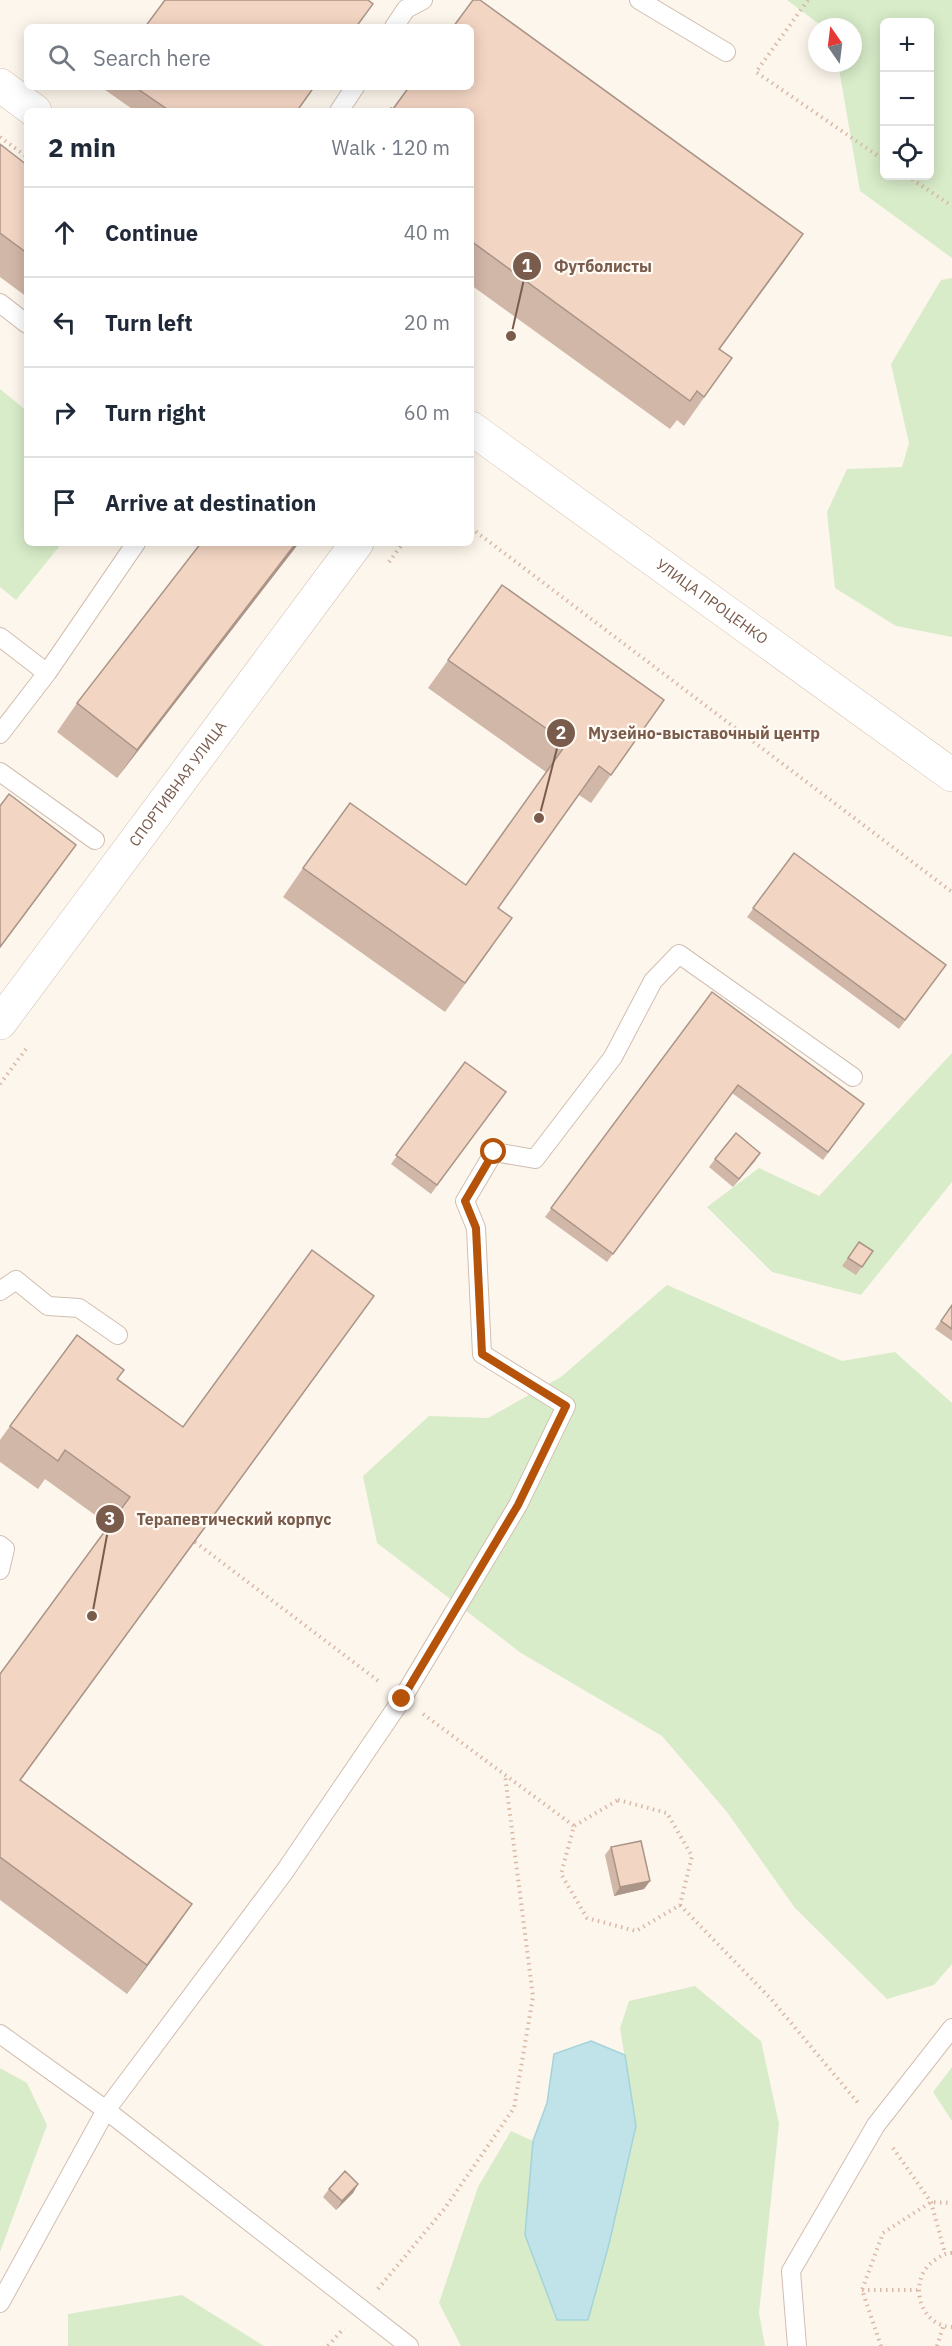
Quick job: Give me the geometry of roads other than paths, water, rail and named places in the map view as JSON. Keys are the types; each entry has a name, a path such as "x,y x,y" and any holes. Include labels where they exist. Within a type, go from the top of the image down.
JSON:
{"main road":[{"path":"0,85 31,108"},
{"name":"УЛИЦА ПРОЦЕНКО","path":"474,430 952,775"},
{"name":"СПОРТИВНАЯ УЛИЦА","path":"0,1023 355,546"}],"lane":[{"path":"396,24 406,9 423,0"},
{"path":"639,0 726,52"},
{"path":"341,108 353,90"},
{"path":"0,303 24,322"},
{"path":"0,734 47,672 134,546"},
{"path":"0,637 47,672"},
{"path":"0,772 95,840"},
{"path":"0,2303 106,2110 285,1871 402,1699 518,1505 566,1406 482,1354 476,1228 465,1201 494,1152 535,1159 613,1057 653,981 679,954 853,1077"},
{"path":"0,1291 16,1280 48,1306 79,1308 118,1335"},
{"path":"0,1545 5,1549 0,1570"},
{"path":"797,2346 791,2271 876,2125 952,2028"},
{"path":"0,2034 106,2110 409,2346"}],"water":[{"path":"591,2041 625,2055 636,2126 609,2244 588,2320 557,2320 525,2235 533,2141 547,2103 554,2054"}],"place":[{"name":"Футболисты","path":"511,336"},
{"name":"Музейно-выставочный центр","path":"539,818"},
{"name":"Терапевтический корпус","path":"92,1616"}]}
